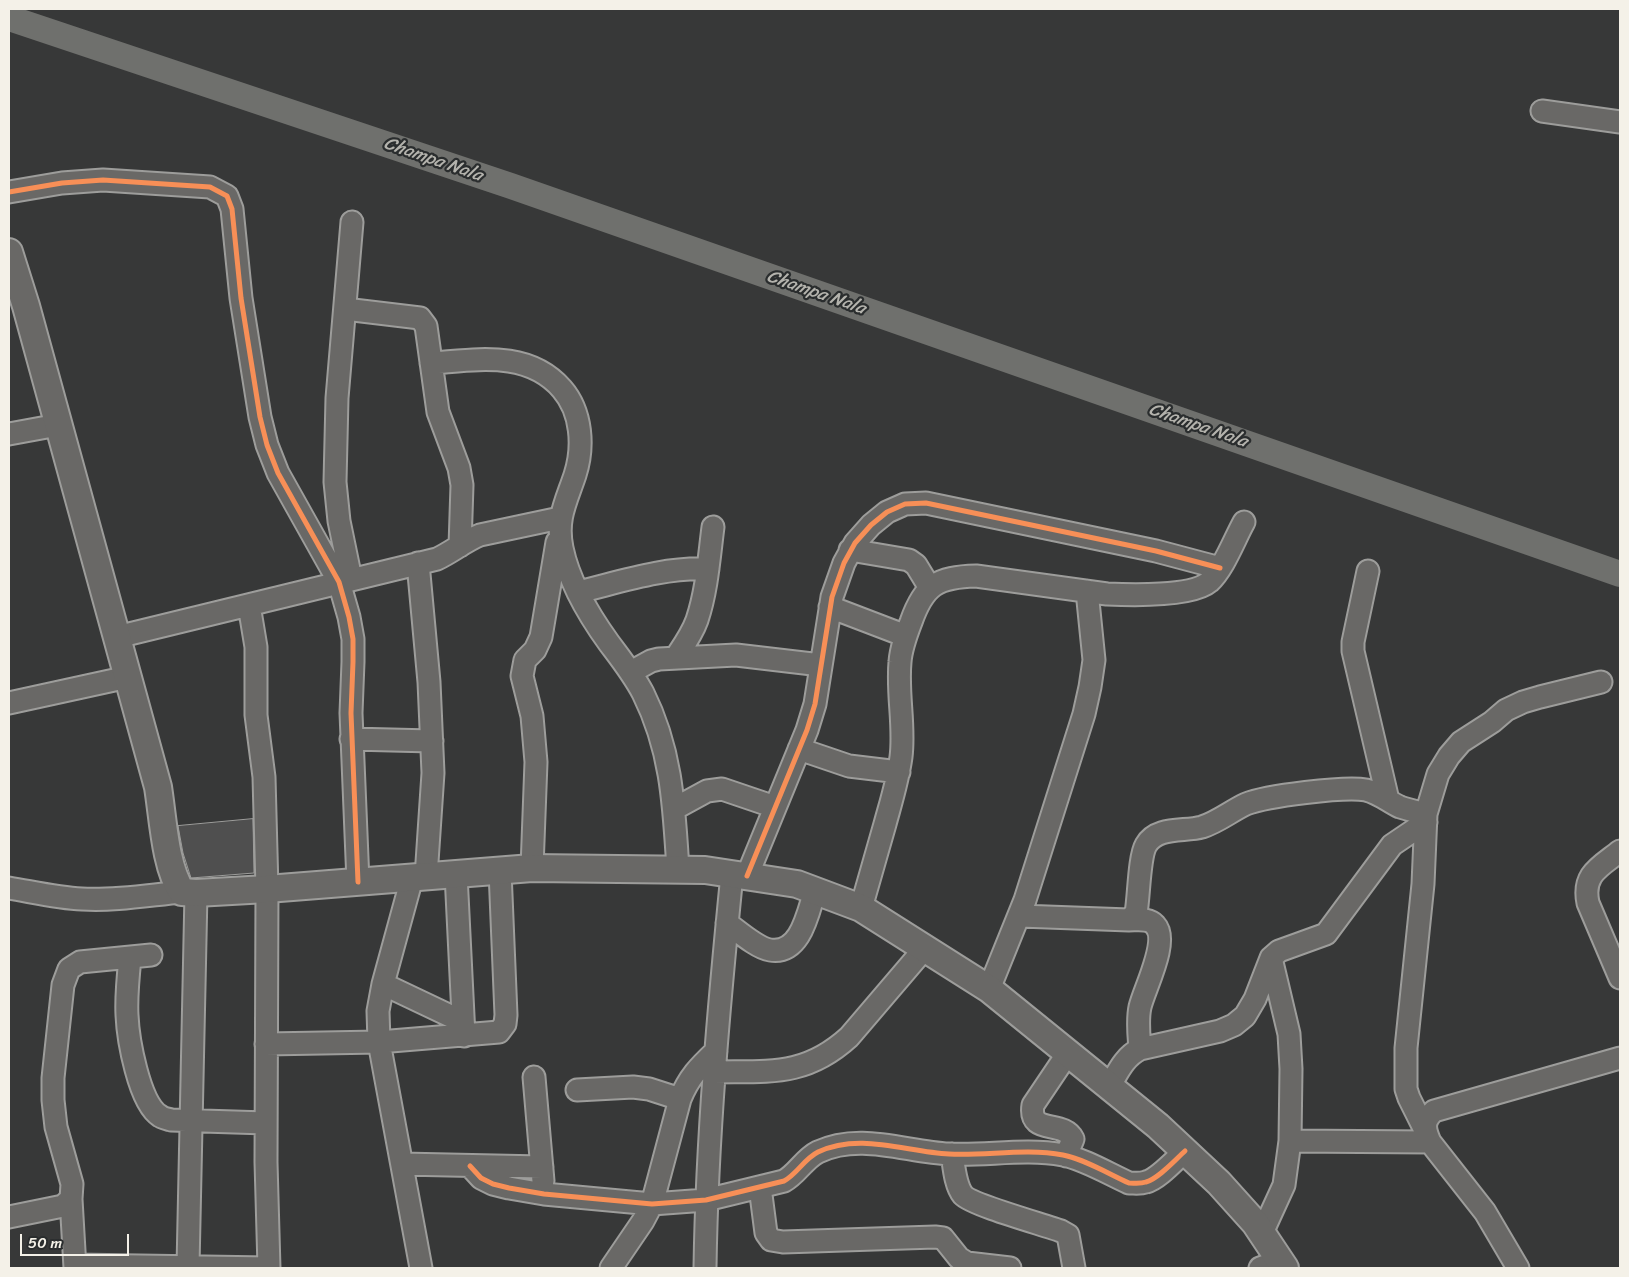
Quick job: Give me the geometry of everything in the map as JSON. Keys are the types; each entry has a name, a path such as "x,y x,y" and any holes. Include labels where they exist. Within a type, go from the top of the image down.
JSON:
{"main road":[{"path":"9,252 158,787 171,868 176,884 189,893 267,889 532,868 705,870 797,884 861,908 989,989 1109,1086 1219,1182 1262,1233 1275,1266"}],"street":[{"path":"1542,111 1620,122"},
{"path":"9,192 62,183 103,180 210,187 227,196 232,209 240,298 260,417 267,445 278,473 345,581"},
{"path":"352,222 337,398 335,482 352,639 351,739 358,882"},
{"path":"345,309 420,318 426,326 438,412 459,468 462,485 460,546"},
{"path":"431,363 498,359 519,362 543,372 562,390 577,412 580,455 560,526 541,637 535,650 525,660 522,676 532,716 536,762 532,868"},
{"path":"9,434 58,425"},
{"path":"705,1268 706,1200 714,1072 727,923 740,875 775,807 815,704 830,607 850,550 871,525 887,512 905,504 926,503 1156,551 1220,568"},
{"path":"861,908 899,772 903,732 900,662 906,636 920,598 942,580 976,576 1129,595 1189,591 1208,583 1220,568 1244,522"},
{"path":"117,637 436,559 480,535 560,526"},
{"path":"560,526 570,576 608,641 631,672 652,714 669,768 678,870"},
{"path":"676,658 690,636 697,620 706,586 713,527"},
{"path":"850,550 909,560 916,565 930,588"},
{"path":"418,563 429,682 433,773 419,877 383,984 378,1011 379,1042 421,1268"},
{"path":"578,592 660,573 694,568 708,569"},
{"path":"1368,570 1353,642 1353,651 1388,800"},
{"path":"989,989 1020,916 1084,714 1094,660 1087,591"},
{"path":"151,956 80,962 69,969 63,984 53,1078 53,1100 56,1127 72,1184 71,1198 75,1267 269,1268 266,1123 267,889 264,777 256,715 256,647 249,604"},
{"path":"830,607 906,636"},
{"path":"631,672 651,661 736,655 821,665"},
{"path":"9,703 128,677"},
{"path":"1518,1268 1485,1212 1428,1136 1409,1098 1405,1077 1406,1048 1423,884 1426,818 1438,774 1460,742 1492,722 1506,710 1523,702 1601,682"},
{"path":"351,739 432,741"},
{"path":"799,749 849,766 899,772"},
{"path":"674,809 707,792 722,789 775,807"},
{"path":"1129,920 1136,913 1145,846 1152,837 1164,832 1200,827 1246,804 1273,797 1350,789 1365,790 1426,818"},
{"path":"1109,1086 1123,1062 1140,1049 1211,1033 1234,1025 1245,1016 1255,999 1271,958 1279,951 1326,934 1392,845 1426,818"},
{"path":"1620,851 1592,874 1586,891 1588,903 1620,978"},
{"path":"266,1044 379,1042 463,1029 499,1032 505,1024 506,1015 500,871"},
{"path":"456,874 463,1029"},
{"path":"9,888 83,899 189,893 191,1120 188,1267"},
{"path":"727,923 769,950 784,950 795,942 816,891"},
{"path":"1020,916 1143,920 1155,926 1158,932 1158,953 1140,1005 1138,1018 1140,1049"},
{"path":"714,1072 778,1071 818,1060 836,1049 849,1037 925,948"},
{"path":"130,958 126,1013 128,1035 140,1086 150,1106 160,1116 171,1120 266,1123"},
{"path":"1262,1233 1284,1185 1290,1141 1291,1069 1289,1034 1271,958"},
{"path":"383,984 463,1029"},
{"path":"611,1268 643,1221 652,1204 680,1099 686,1085 694,1072 716,1051"},
{"path":"1066,1156 1072,1139 1070,1133 1063,1129 1041,1125 1034,1120 1032,1112 1033,1105 1068,1053"},
{"path":"1428,1136 1427,1117 1434,1111 1620,1058"},
{"path":"534,1078 544,1194"},
{"path":"577,1090 633,1087 649,1089 680,1099"},
{"path":"1290,1141 1428,1136"},
{"path":"470,1166 481,1178 493,1184 544,1194 652,1204 706,1200 784,1181 793,1176 806,1161 818,1152 850,1144 883,1144 952,1154 1028,1151 1066,1156 1138,1184 1147,1182 1155,1177 1185,1151"},
{"path":"952,1154 957,1180 964,1195 979,1204 1062,1231 1068,1235 1070,1243 1068,1267"},
{"path":"402,1164 542,1168"},
{"path":"760,1187 766,1233 771,1240 783,1242 936,1237 944,1238 959,1258 967,1263 1010,1268"},
{"path":"9,1217 63,1206 71,1198"}],"building":[{"path":"253,819 254,873 191,878 183,853 178,826"}],"waterway":[{"name":"Champa Nala","path":"9,18 511,186 1620,574"}],"cycle path":[{"path":"9,192 62,183 103,180 210,187 227,196 232,209 241,298 260,417 267,445 278,473 339,582 349,617 353,639 351,713 358,882"},
{"path":"747,876 807,730 815,704 832,597 844,563 855,543 871,525 887,512 905,504 926,503 1156,551 1220,568"},
{"path":"470,1166 481,1178 493,1184 509,1188 544,1194 652,1204 706,1200 784,1181 818,1152 834,1146 850,1144 867,1143 949,1154 1049,1153 1071,1157 1088,1163 1129,1183 1142,1183 1151,1180 1185,1151"}]}
